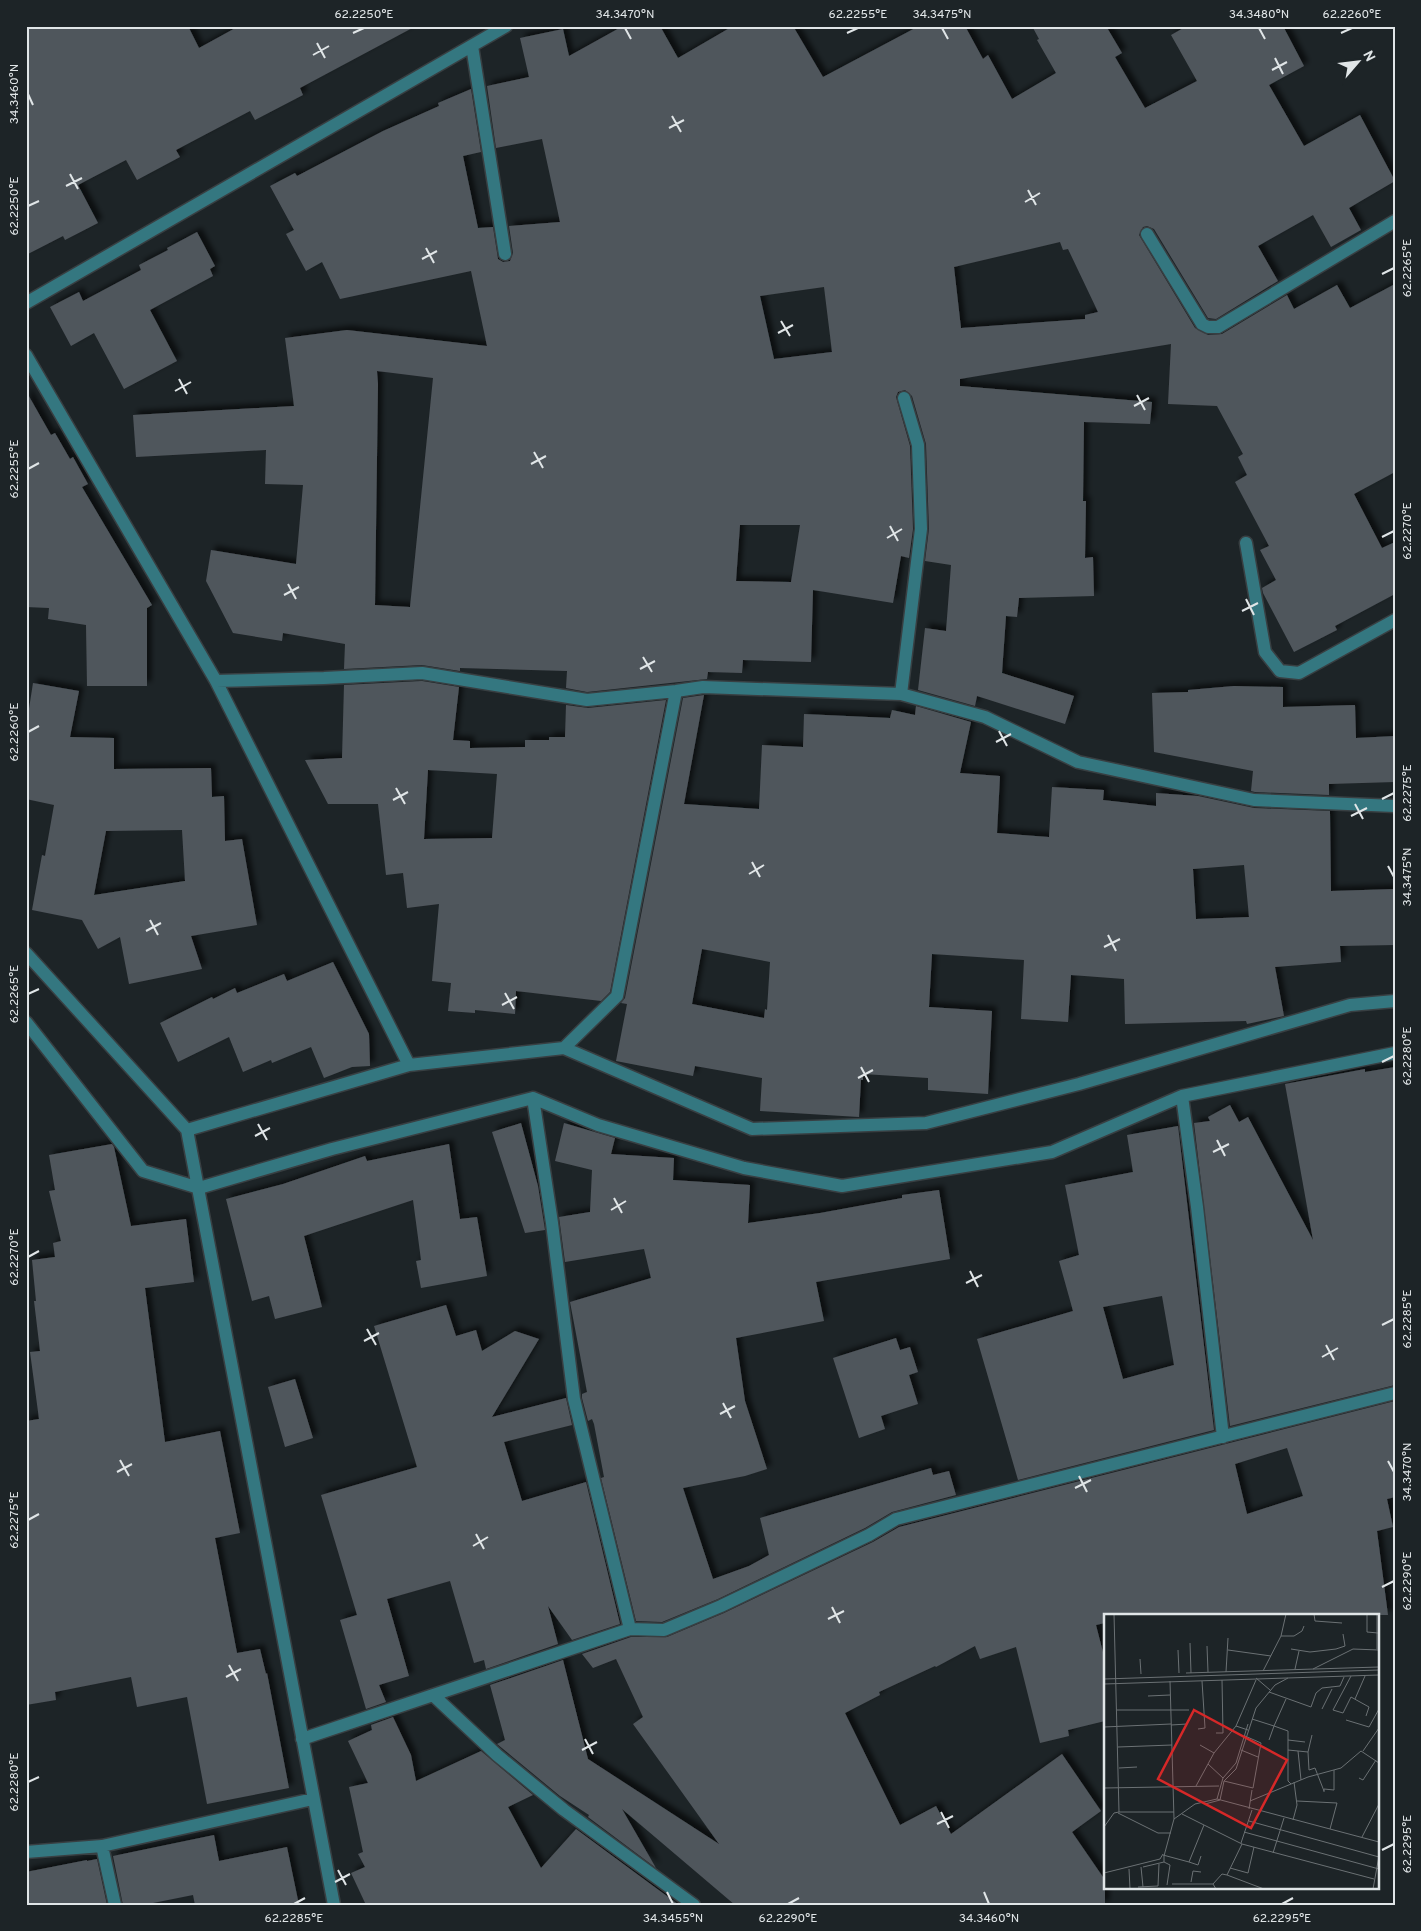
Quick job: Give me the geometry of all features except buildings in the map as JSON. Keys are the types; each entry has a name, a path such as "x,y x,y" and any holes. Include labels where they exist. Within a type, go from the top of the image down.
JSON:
{"street":[{"path":"26,303 506,26"},
{"path":"472,46 505,254"},
{"path":"1147,234 1202,324 1208,327 1218,327 1395,221"},
{"path":"26,355 216,680 409,1065"},
{"path":"901,694 921,529 918,445 904,398"},
{"path":"1246,543 1265,652 1280,671 1299,673 1395,620"},
{"path":"216,680 324,678 422,673 587,700 676,692 703,686 901,694 986,717 1078,762 1254,800 1395,806"},
{"path":"564,1048 617,996 676,692"},
{"path":"26,953 187,1130 334,1905"},
{"path":"187,1130 409,1065 564,1048 752,1129 926,1123 1079,1084 1350,1005 1395,1001"},
{"path":"26,1022 143,1171 199,1188 332,1149 533,1098 598,1125 744,1168 842,1186 1052,1152 1182,1096 1395,1053"},
{"path":"1182,1096 1197,1207 1223,1437"},
{"path":"533,1098 552,1223 574,1399 630,1630"},
{"path":"302,1740 630,1630 664,1630 721,1606 870,1535 896,1519 1395,1393"},
{"path":"433,1695 497,1755 564,1810 694,1905"},
{"path":"26,1852 102,1846 314,1800"},
{"path":"102,1846 115,1905"}]}
